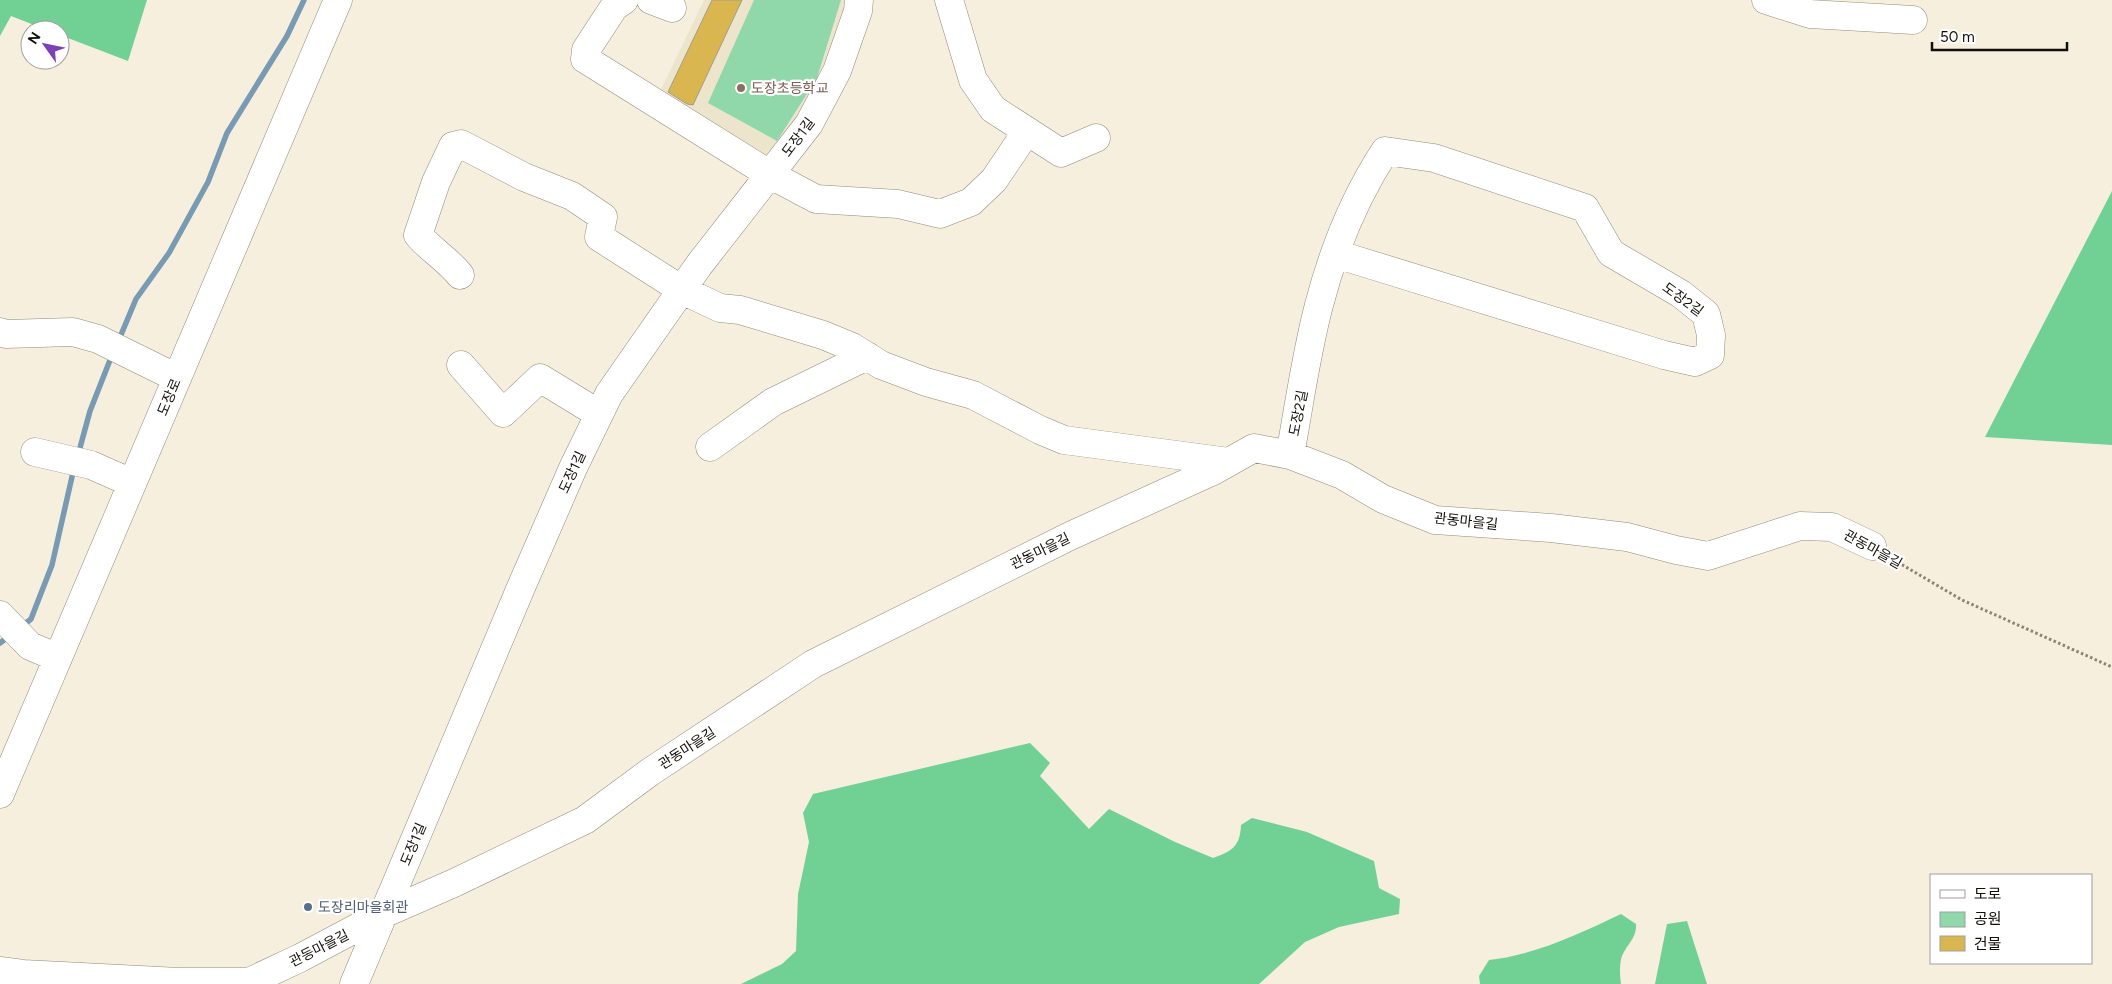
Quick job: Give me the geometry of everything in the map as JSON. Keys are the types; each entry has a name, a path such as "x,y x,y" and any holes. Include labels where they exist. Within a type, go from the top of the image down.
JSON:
{"street":[{"name":"도장로","path":"0,794 338,0"},
{"path":"624,0 614,7 586,50 584,59 769,174 816,199 898,204 940,214 971,202 994,180 1028,131"},
{"name":"도장1길","path":"354,984 526,576 573,468 610,394 682,290 809,124 832,80 858,11 859,0"},
{"path":"949,0 973,80 993,109 1061,153 1096,138"},
{"path":"1766,0 1810,14 1913,20"},
{"path":"460,275 449,262 418,235 440,173 453,146 461,144 524,177 572,196 603,217 599,237 682,290 720,308 740,310 823,335 852,347 881,365 926,382 973,395 1040,430 1064,440 1229,462"},
{"name":"도장2길","path":"1290,455 1319,305 1336,254 1366,180 1385,151 1434,158 1585,208 1611,253 1681,294 1706,314 1711,335 1710,355 1695,362 1664,355 1336,254"},
{"path":"0,332 6,334 73,332 98,339 177,378"},
{"path":"710,448 773,402 867,356"},
{"path":"461,365 503,413 540,378 600,414"},
{"name":"관동마을길","path":"0,971 23,974 179,982 249,982 300,958 383,914 454,883 585,820 650,772 813,664 1061,541 1212,471 1254,448 1290,455 1342,475 1382,499 1435,520 1551,528 1617,536 1708,556 1800,526 1832,527 1872,546"},
{"path":"47,455 90,465 132,483"},
{"path":"1,616 30,646 58,658"}],"path":[{"name":"관동마을길","path":"1872,546 1962,600 2112,667"}],"shaded area":[{"name":"도장초등학교","path":"704,0 848,0 825,77 771,164 657,98"}],"green space":[{"path":"0,0 147,0 128,61 70,39 70,20 21,20 11,16 0,36"},
{"path":"754,0 841,0 817,78 777,141 708,103"},
{"path":"2112,191 2112,445 1985,437"},
{"path":"1030,743 1050,763 1040,776 1089,829 1109,809 1175,842 1213,858 1234,847 1239,838 1241,825 1252,818 1307,832 1374,861 1379,888 1400,899 1399,914 1339,927 1305,942 1259,984 741,984 782,964 796,951 798,894 809,842 803,813 813,794"},
{"path":"1621,914 1636,924 1636,929 1621,959 1621,984 1480,984 1479,976 1489,960 1540,949"},
{"path":"1687,921 1707,984 1655,984 1667,924"}],"building":[{"path":"712,0 742,0 693,105 687,104 668,92"}],"waterway":[{"path":"118,342 136,299 169,253 208,182 227,133 287,36 304,0"},
{"path":"78,455 90,411 112,355"},
{"path":"21,627 31,619 52,565 74,468"},
{"path":"0,643 9,636"}],"place":[{"name":"도장초등학교","path":"741,88"},
{"name":"도장리마을회관","path":"308,907"}]}
